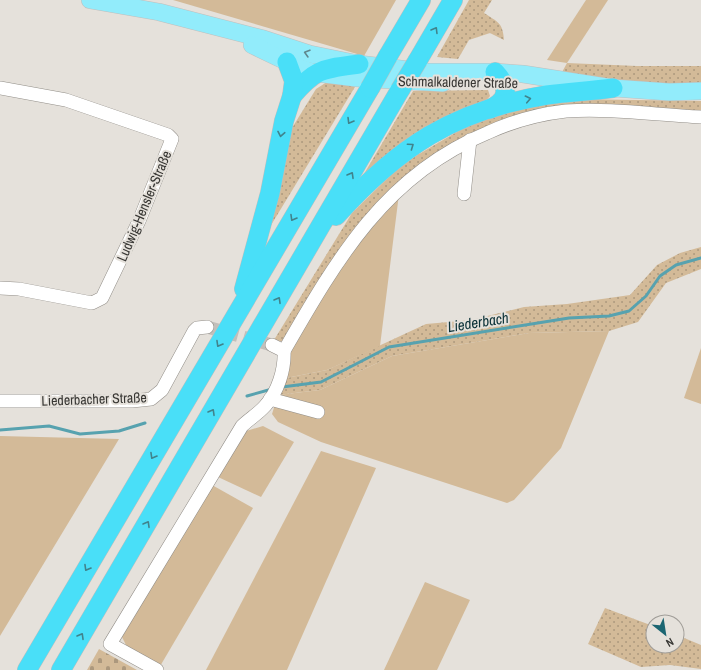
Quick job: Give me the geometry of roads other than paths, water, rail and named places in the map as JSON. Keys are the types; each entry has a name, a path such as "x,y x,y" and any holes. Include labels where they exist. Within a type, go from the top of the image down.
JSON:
{"highway":[{"path":"28,670 421,0"},
{"path":"61,670 453,0"},
{"path":"239,310 270,193 284,121 292,96 294,81 287,62"},
{"path":"292,96 307,79 316,73 330,68 359,64"},
{"path":"490,109 504,98 506,88 499,78"},
{"path":"310,245 352,199 408,148 450,124 490,109 547,95 613,88"}],"main road":[{"name":"Schmalkaldener Straße","path":"90,0 159,12 310,54 359,64 426,72 461,72 499,78 613,88"},
{"name":"Schmalkaldener Straße","path":"216,27 300,68 316,73 420,83 499,78"},
{"path":"613,88 670,92 701,91"}],"street":[{"name":"Ludwig-Hensler-Straße","path":"0,88 66,100 168,135 172,139 139,221 102,298 92,303 19,289 0,288"},
{"path":"157,670 110,644 242,426 263,409 271,397 283,370 278,348 370,218 404,183 448,151 470,140 506,125 563,112 599,109 701,117"},
{"path":"464,194 470,140"},
{"name":"Liederbacher Straße","path":"0,401 132,401 151,399 162,390 194,331 202,327"},
{"path":"271,397 318,412"}],"waterway":[{"name":"Liederbach","path":"282,387 321,382 389,347 569,318 609,316 629,311 646,296 660,276 676,265 701,258"},
{"name":"Liederbach","path":"247,396 272,389"},
{"name":"Liederbach","path":"0,430 49,426 80,434 119,431 145,423"}],"tunnel":[{"path":"207,327 272,345"}]}
